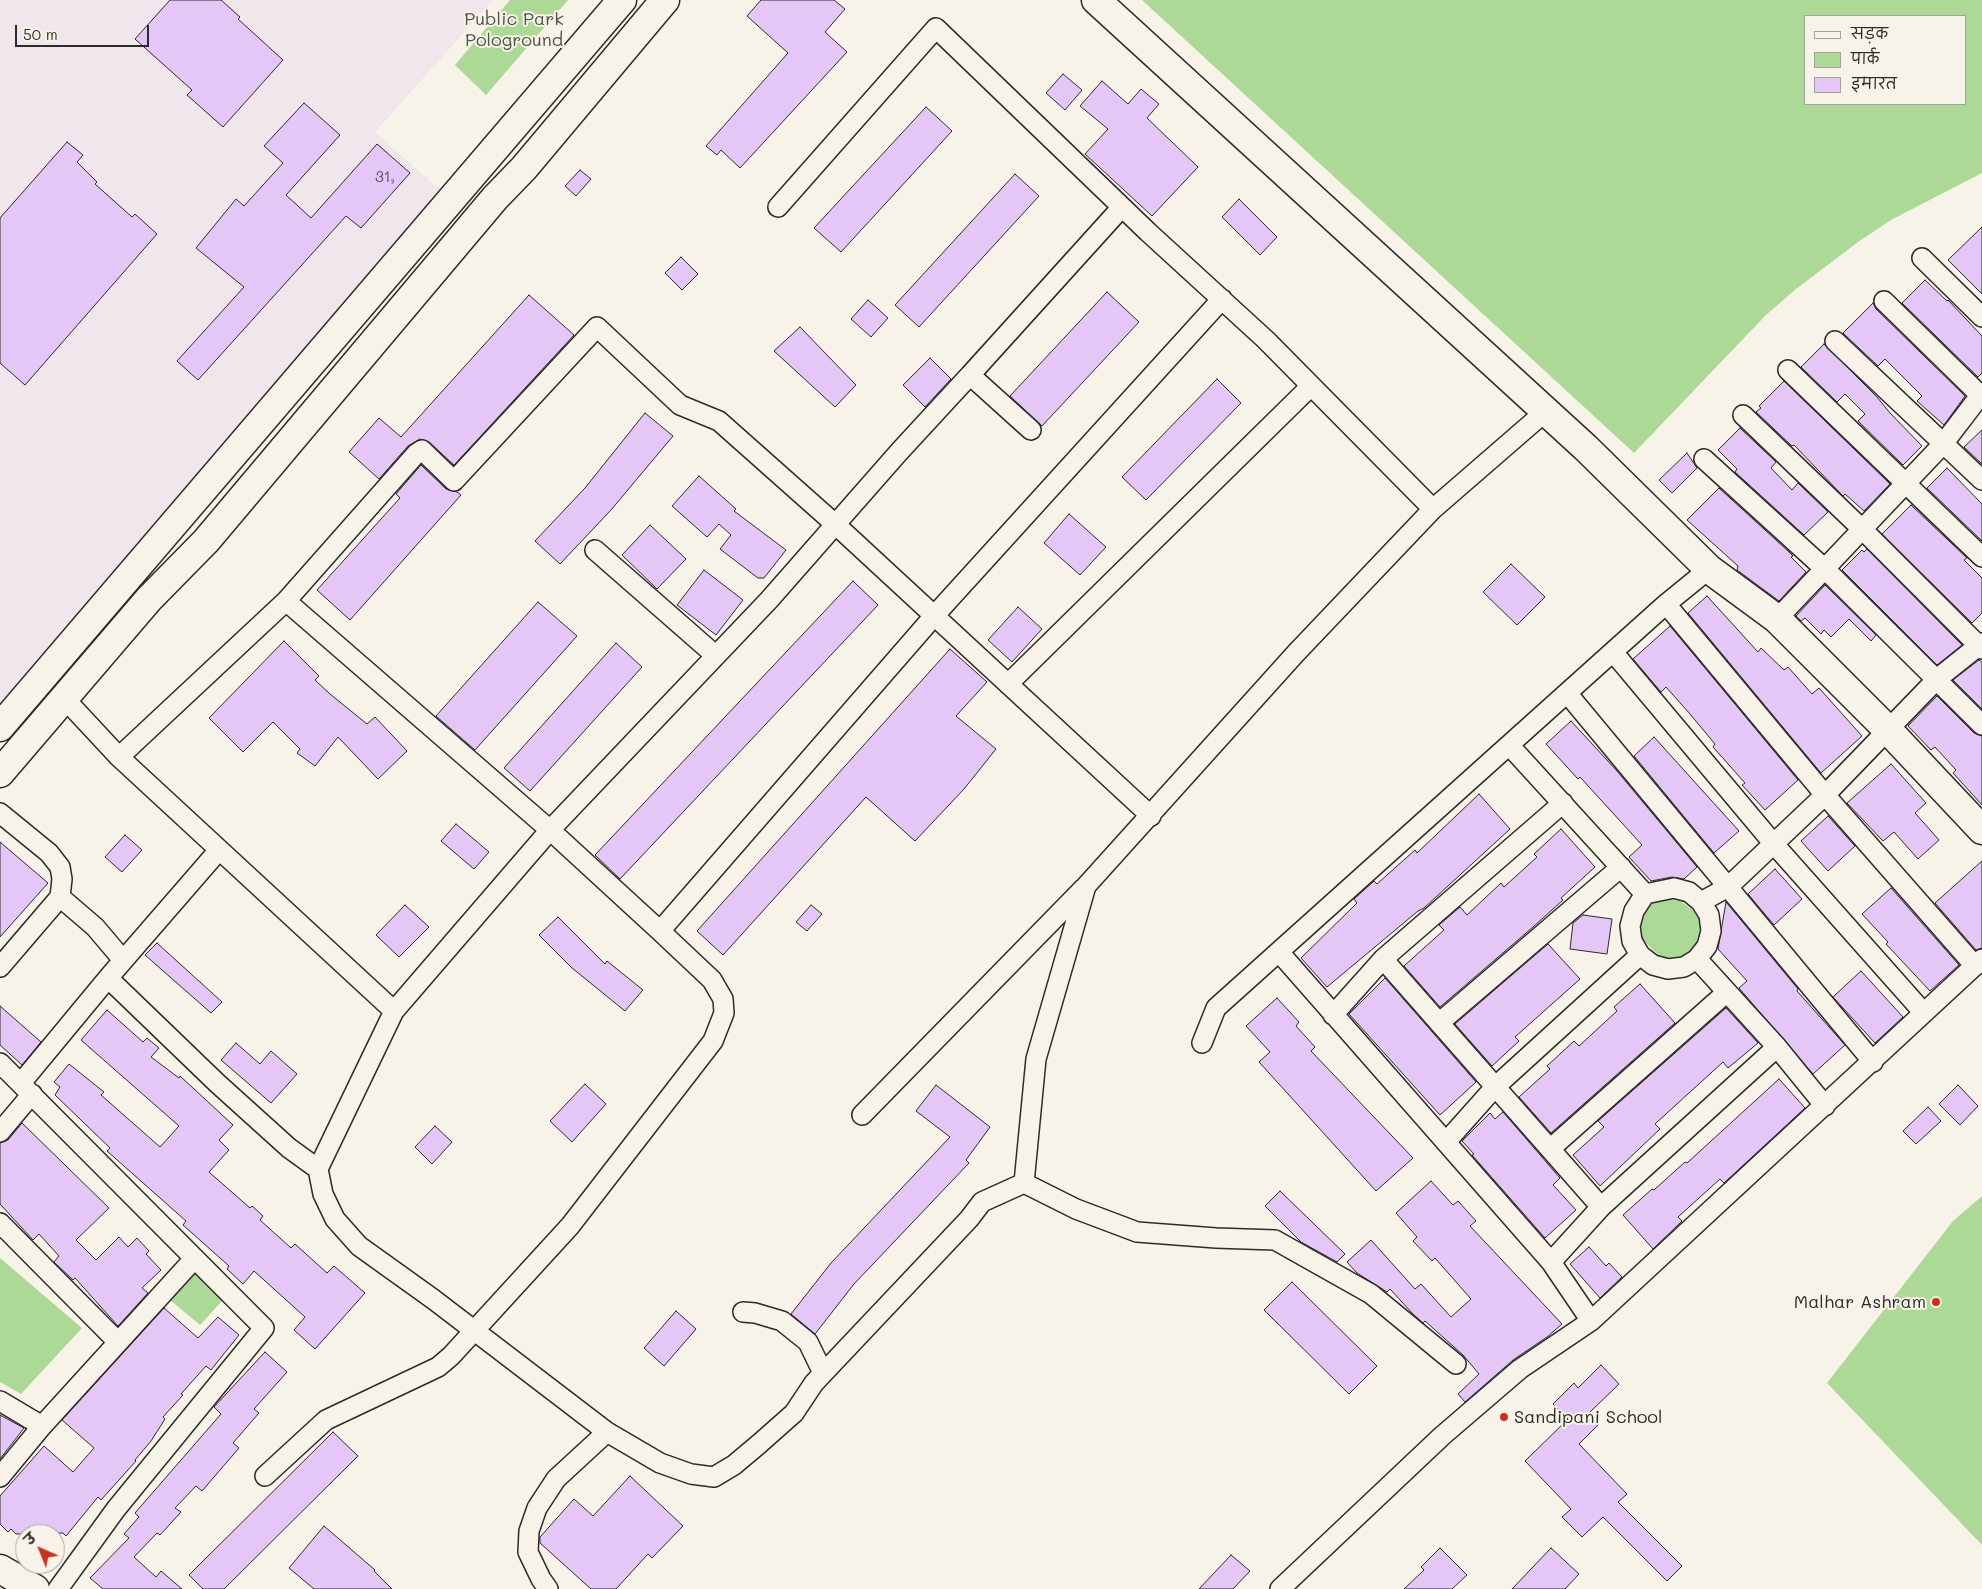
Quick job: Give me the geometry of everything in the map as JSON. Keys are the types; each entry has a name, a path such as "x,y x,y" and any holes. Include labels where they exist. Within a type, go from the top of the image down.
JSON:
{"main road":[{"path":"0,727 622,0"},
{"path":"0,773 148,600 206,541 495,198 524,168 665,0"},
{"path":"1096,0 1546,411 1710,569 1777,619 1888,730 1982,830"},
{"path":"0,1569 35,1589"}],"street":[{"path":"778,207 936,28 1122,207 1266,340 1433,509"},
{"path":"1024,1183 982,1202 969,1219 814,1383 794,1413 734,1466 714,1477 691,1474 660,1463 607,1432 473,1329 359,1246 335,1219 323,1194 318,1169 394,1011 550,830 715,655 770,600 835,524 1122,207"},
{"path":"1922,258 1982,317"},
{"path":"660,931 934,616 1222,299"},
{"path":"1777,619 1906,485 1943,444 1981,394 1884,301"},
{"path":"119,757 286,601 416,454 422,450 454,481 597,328 680,404 719,421 835,524 1151,816"},
{"path":"1835,341 1982,480"},
{"path":"1788,370 1982,557"},
{"path":"970,375 1031,430"},
{"path":"1008,684 1311,386"},
{"path":"862,1115 1086,886 1151,816 1296,652 1433,509 1546,411"},
{"path":"1701,902 1728,887 1825,795 1937,679 1981,646 1743,415"},
{"path":"1704,459 1826,570 1982,725"},
{"path":"595,550 715,655"},
{"path":"1202,1043 1216,1008 1666,604 1710,569"},
{"path":"265,1476 326,1420 438,1366 451,1356 473,1329 570,1226 714,1041 724,1013 723,999 712,980 660,931 550,830 286,601"},
{"path":"1280,1589 1442,1436 1520,1369 1590,1321 1873,1062 1923,1012 1979,962 1825,795 1666,604"},
{"path":"1613,652 1773,843 1923,1012"},
{"path":"1567,693 1873,1062"},
{"path":"64,698 119,757 394,1011"},
{"path":"1509,745 1645,894"},
{"path":"1333,1015 1383,960 1563,803"},
{"path":"0,813 49,854 60,866 62,879 60,897 0,967"},
{"path":"0,1132 26,1088 108,978 219,850"},
{"path":"1439,1023 1621,867"},
{"path":"1024,1183 1036,1058 1086,886"},
{"path":"1674,888 1689,892 1701,902 1709,915 1711,931 1707,946 1697,959 1684,967 1668,969 1653,965 1640,955 1632,941 1630,926 1634,911 1645,894 1674,888"},
{"path":"60,897 96,927 123,960"},
{"path":"1279,952 1551,1262 1590,1321"},
{"path":"1446,1142 1496,1087 1640,955"},
{"path":"1697,959 1777,1047 1825,1106"},
{"path":"1383,960 1601,1207"},
{"path":"108,978 217,1083 289,1148 318,1169"},
{"path":"1550,1149 1727,992"},
{"path":"1551,1262 1601,1207 1777,1047"},
{"path":"0,1063 264,1328 116,1509 58,1589"},
{"path":"1024,1183 1076,1209 1138,1232 1275,1240 1371,1294 1456,1364"},
{"path":"0,1223 117,1341"},
{"path":"0,1477 117,1341 194,1259"},
{"path":"743,1312 755,1313 782,1321 808,1342 823,1374"},
{"path":"0,1401 42,1426"},
{"path":"548,1589 528,1552 529,1531 537,1508 556,1479 607,1432"}],"shaded area":[{"path":"0,0 493,0 375,132 448,197 0,718"}],"green space":[{"name":"Public Park Pologround","path":"510,0 568,0 486,95 455,65"},
{"path":"1142,0 1982,0 1982,173 1891,220 1858,242 1796,289 1766,315 1634,453"},
{"path":"1656,897 1680,901 1707,920 1700,944 1690,960 1661,958 1640,937 1640,919"},
{"name":"Malhar Ashram","path":"1982,1196 1982,1545 1827,1383 1953,1221"},
{"path":"0,1258 82,1328 21,1394 0,1382"},
{"path":"194,1268 223,1300 200,1325 169,1299"}],"building":[{"path":"170,0 221,0 240,17 238,19 283,60 223,127 187,95 192,90 135,39"},
{"path":"761,0 834,0 845,9 825,32 847,52 740,168 721,150 717,155 706,146 788,53 747,16"},
{"path":"1063,74 1082,90 1065,110 1046,93"},
{"path":"1102,81 1128,104 1141,89 1159,104 1147,118 1198,167 1152,216 1085,154 1108,129 1080,106"},
{"path":"304,103 340,135 286,195 311,218 377,144 410,173 361,228 346,216 198,380 177,361 244,287 196,248 236,199 244,206 283,163 264,146"},
{"path":"926,107 952,131 841,252 814,228"},
{"path":"67,142 83,155 77,162 97,182 95,184 132,217 135,214 157,234 25,385 0,363 0,218"},
{"path":"580,170 591,179 576,196 565,186"},
{"path":"1015,174 1039,196 919,327 895,305"},
{"path":"1239,199 1277,237 1260,255 1222,217"},
{"path":"1982,227 1982,294 1948,260"},
{"path":"681,257 698,274 682,290 665,273"},
{"path":"1925,280 1948,300 1982,336 1982,373 1978,377 1902,303"},
{"path":"1107,292 1139,322 1042,426 1010,396"},
{"path":"529,295 574,335 454,465 429,442 420,439 408,446 379,479 349,452 379,418 401,437"},
{"path":"868,300 888,318 871,337 851,319"},
{"path":"1873,303 1876,309 1965,396 1944,425 1917,401 1922,396 1885,359 1878,366 1843,333"},
{"path":"800,327 856,385 835,407 774,351"},
{"path":"1824,344 1922,446 1903,465 1858,421 1865,414 1845,394 1837,402 1801,367"},
{"path":"930,358 951,379 925,407 903,385"},
{"path":"1217,379 1241,403 1146,500 1122,477"},
{"path":"1784,381 1890,484 1864,511 1845,494 1843,496 1794,445 1792,446 1756,412 1761,408 1759,406"},
{"path":"645,413 673,436 611,510 560,564 535,541 585,488"},
{"path":"1740,428 1776,462 1771,468 1792,490 1798,483 1828,512 1804,535 1735,472 1737,469 1718,450"},
{"path":"1982,430 1982,464 1964,447"},
{"path":"1687,453 1697,468 1672,493 1659,480"},
{"path":"421,465 446,489 461,495 350,620 317,590 400,498 396,494"},
{"path":"1947,468 1982,504 1982,541 1927,488"},
{"path":"699,476 736,509 734,511 786,550 764,578 758,578 720,549 731,535 719,524 707,537 672,506"},
{"path":"1719,488 1788,551 1793,556 1791,557 1806,572 1779,601 1737,570 1738,566 1687,520"},
{"path":"1911,505 1967,558 1964,560 1982,578 1982,613 1972,623 1882,534"},
{"path":"1069,514 1106,547 1080,575 1044,543"},
{"path":"650,525 686,559 657,589 622,555"},
{"path":"1867,549 1962,645 1937,665 1842,570 1862,550 1864,552"},
{"path":"1511,564 1545,597 1517,625 1483,592"},
{"path":"704,570 743,600 716,635 677,605"},
{"path":"853,581 878,605 620,879 595,855"},
{"path":"1825,585 1876,635 1871,641 1849,619 1831,637 1824,630 1821,634 1805,618 1801,621 1796,616"},
{"path":"1707,596 1758,652 1761,648 1784,670 1788,667 1812,694 1819,688 1862,736 1821,773 1688,613"},
{"path":"538,602 577,636 475,750 436,716"},
{"path":"1018,607 1042,629 1012,662 988,640"},
{"path":"1670,626 1798,780 1765,810 1742,785 1745,783 1713,747 1715,744 1690,714 1666,687 1661,692 1633,659"},
{"path":"284,641 319,676 315,680 330,694 367,724 375,717 407,751 378,779 338,737 315,766 297,753 300,749 273,722 243,752 209,718"},
{"path":"616,643 642,667 530,791 504,768"},
{"path":"950,649 987,682 956,716 996,749 964,789 915,841 866,797 723,955 697,931"},
{"path":"1979,660 1982,662 1982,709 1953,680"},
{"path":"1937,696 1974,733 1982,736 1982,805 1953,773 1956,770 1935,747 1931,750 1908,726"},
{"path":"1571,721 1617,771 1697,867 1684,879 1672,877 1651,881 1629,857 1642,845 1580,777 1578,779 1546,744"},
{"path":"1654,737 1739,831 1714,853 1634,756"},
{"path":"1891,764 1926,803 1915,813 1939,840 1918,859 1894,832 1883,841 1847,803"},
{"path":"1479,794 1510,829 1424,908 1327,987 1301,958 1357,903 1354,899 1374,881 1377,884 1415,850 1417,853"},
{"path":"1828,816 1855,846 1828,871 1801,841"},
{"path":"456,824 489,852 474,869 441,841"},
{"path":"1561,829 1595,867 1561,898 1563,900 1440,1007 1404,966 1444,930 1439,925 1460,907 1467,915 1501,883 1504,887 1537,857 1534,854"},
{"path":"125,835 142,850 122,872 105,857"},
{"path":"0,842 48,883 0,937"},
{"path":"1982,861 1982,948 1976,950 1935,903"},
{"path":"1775,869 1802,899 1774,925 1748,894"},
{"path":"1891,888 1959,965 1930,991 1886,944 1888,942 1862,914"},
{"path":"1726,902 1798,989 1797,991 1845,1045 1813,1074 1739,988 1747,981 1718,949"},
{"path":"405,905 429,927 399,957 376,935"},
{"path":"811,905 822,914 807,931 796,922"},
{"path":"1583,915 1612,919 1607,954 1570,949 1573,923"},
{"path":"558,917 605,964 607,961 643,990 625,1011 572,968 539,935"},
{"path":"157,943 222,1002 211,1013 145,955"},
{"path":"1548,944 1580,979 1515,1037 1519,1041 1492,1066 1455,1024"},
{"path":"1861,971 1903,1017 1875,1043 1833,997"},
{"path":"1385,978 1476,1082 1440,1115 1349,1014"},
{"path":"1640,984 1675,1023 1551,1133 1519,1097 1550,1069 1547,1066 1574,1041 1579,1046 1617,1011 1614,1007"},
{"path":"1277,998 1299,1022 1296,1026 1315,1047 1311,1051 1413,1158 1376,1191 1259,1062 1270,1052 1246,1026"},
{"path":"0,1006 41,1042 22,1065 0,1045"},
{"path":"1726,1008 1758,1043 1728,1068 1723,1062 1655,1124 1660,1129 1600,1186 1573,1155 1604,1127 1598,1121"},
{"path":"107,1010 143,1042 147,1038 159,1048 151,1057 179,1078 180,1076 233,1125 219,1140 229,1150 209,1172 250,1208 252,1206 263,1216 260,1220 291,1248 295,1244 327,1273 334,1266 365,1293 315,1349 294,1330 305,1317 254,1271 243,1284 227,1269 229,1266 183,1225 186,1221 107,1151 110,1148 55,1095 60,1087 54,1082 69,1064 104,1092 101,1095 160,1147 179,1126 81,1040"},
{"path":"236,1043 260,1064 271,1051 297,1074 271,1103 221,1060"},
{"path":"1779,1079 1805,1108 1724,1183 1720,1179 1678,1217 1682,1221 1653,1249 1623,1215 1685,1162 1687,1163"},
{"path":"585,1084 606,1104 572,1142 550,1121"},
{"path":"936,1085 990,1127 966,1160 969,1163 854,1284 815,1334 791,1314 831,1263 950,1137 916,1111"},
{"path":"1958,1085 1978,1106 1960,1125 1939,1104"},
{"path":"1928,1107 1941,1121 1916,1144 1903,1131"},
{"path":"1503,1112 1560,1178 1553,1185 1576,1210 1545,1238 1472,1155 1474,1154 1462,1141 1490,1113 1495,1119"},
{"path":"22,1123 109,1208 76,1240 96,1260 119,1237 128,1247 137,1238 149,1251 146,1254 161,1270 142,1288 148,1293 118,1326 75,1278 73,1280 54,1262 59,1256 39,1234 33,1240 0,1204 0,1143 8,1140"},
{"path":"435,1126 452,1142 432,1164 415,1147"},
{"path":"1431,1181 1453,1205 1458,1201 1476,1221 1470,1226 1562,1324 1547,1337 1513,1360 1465,1402 1458,1394 1479,1374 1463,1355 1425,1321 1423,1323 1390,1289 1387,1292 1357,1273 1347,1262 1371,1240 1415,1289 1421,1284 1451,1317 1471,1299 1435,1258 1432,1261 1413,1241 1417,1237 1396,1213"},
{"path":"1280,1191 1345,1254 1337,1262 1301,1242 1265,1206"},
{"path":"1589,1247 1606,1266 1609,1263 1622,1277 1600,1298 1570,1264"},
{"path":"1292,1282 1377,1366 1349,1394 1264,1310"},
{"path":"164,1308 198,1338 218,1317 239,1335 211,1370 206,1366 181,1394 183,1395 163,1417 165,1419 136,1461 101,1500 98,1497 66,1536 65,1524 15,1524 15,1533 11,1529 8,1532 0,1524 0,1496 44,1446 73,1472 94,1448 62,1420"},
{"path":"676,1311 696,1329 664,1366 644,1348"},
{"path":"265,1352 287,1372 254,1409 259,1413 233,1443 239,1448 202,1491 196,1486 175,1508 181,1512 160,1535 157,1533 134,1557 156,1577 161,1571 182,1589 103,1589 90,1578 129,1538 124,1534 139,1517 135,1513 221,1414 214,1407"},
{"path":"1601,1365 1619,1384 1589,1413 1599,1424 1579,1444 1627,1494 1618,1502 1682,1566 1667,1581 1603,1517 1582,1537 1562,1517 1571,1509 1525,1461 1568,1419 1553,1404 1574,1383 1578,1388"},
{"path":"0,1415 24,1428 0,1459"},
{"path":"333,1432 358,1456 224,1589 203,1589 189,1575"},
{"path":"630,1476 683,1526 652,1558 648,1554 616,1589 591,1589 540,1543 540,1537 574,1499 593,1516"},
{"path":"324,1526 375,1570 392,1589 314,1589 289,1568"},
{"path":"1440,1548 1467,1575 1452,1589 1404,1589 1424,1570 1421,1567"},
{"path":"1551,1548 1579,1574 1565,1589 1512,1589"},
{"path":"1231,1555 1250,1571 1233,1589 1199,1589"}],"place":[{"name":"Malhar Ashram","path":"1936,1302"},
{"name":"Sandipani School","path":"1504,1417"}]}
